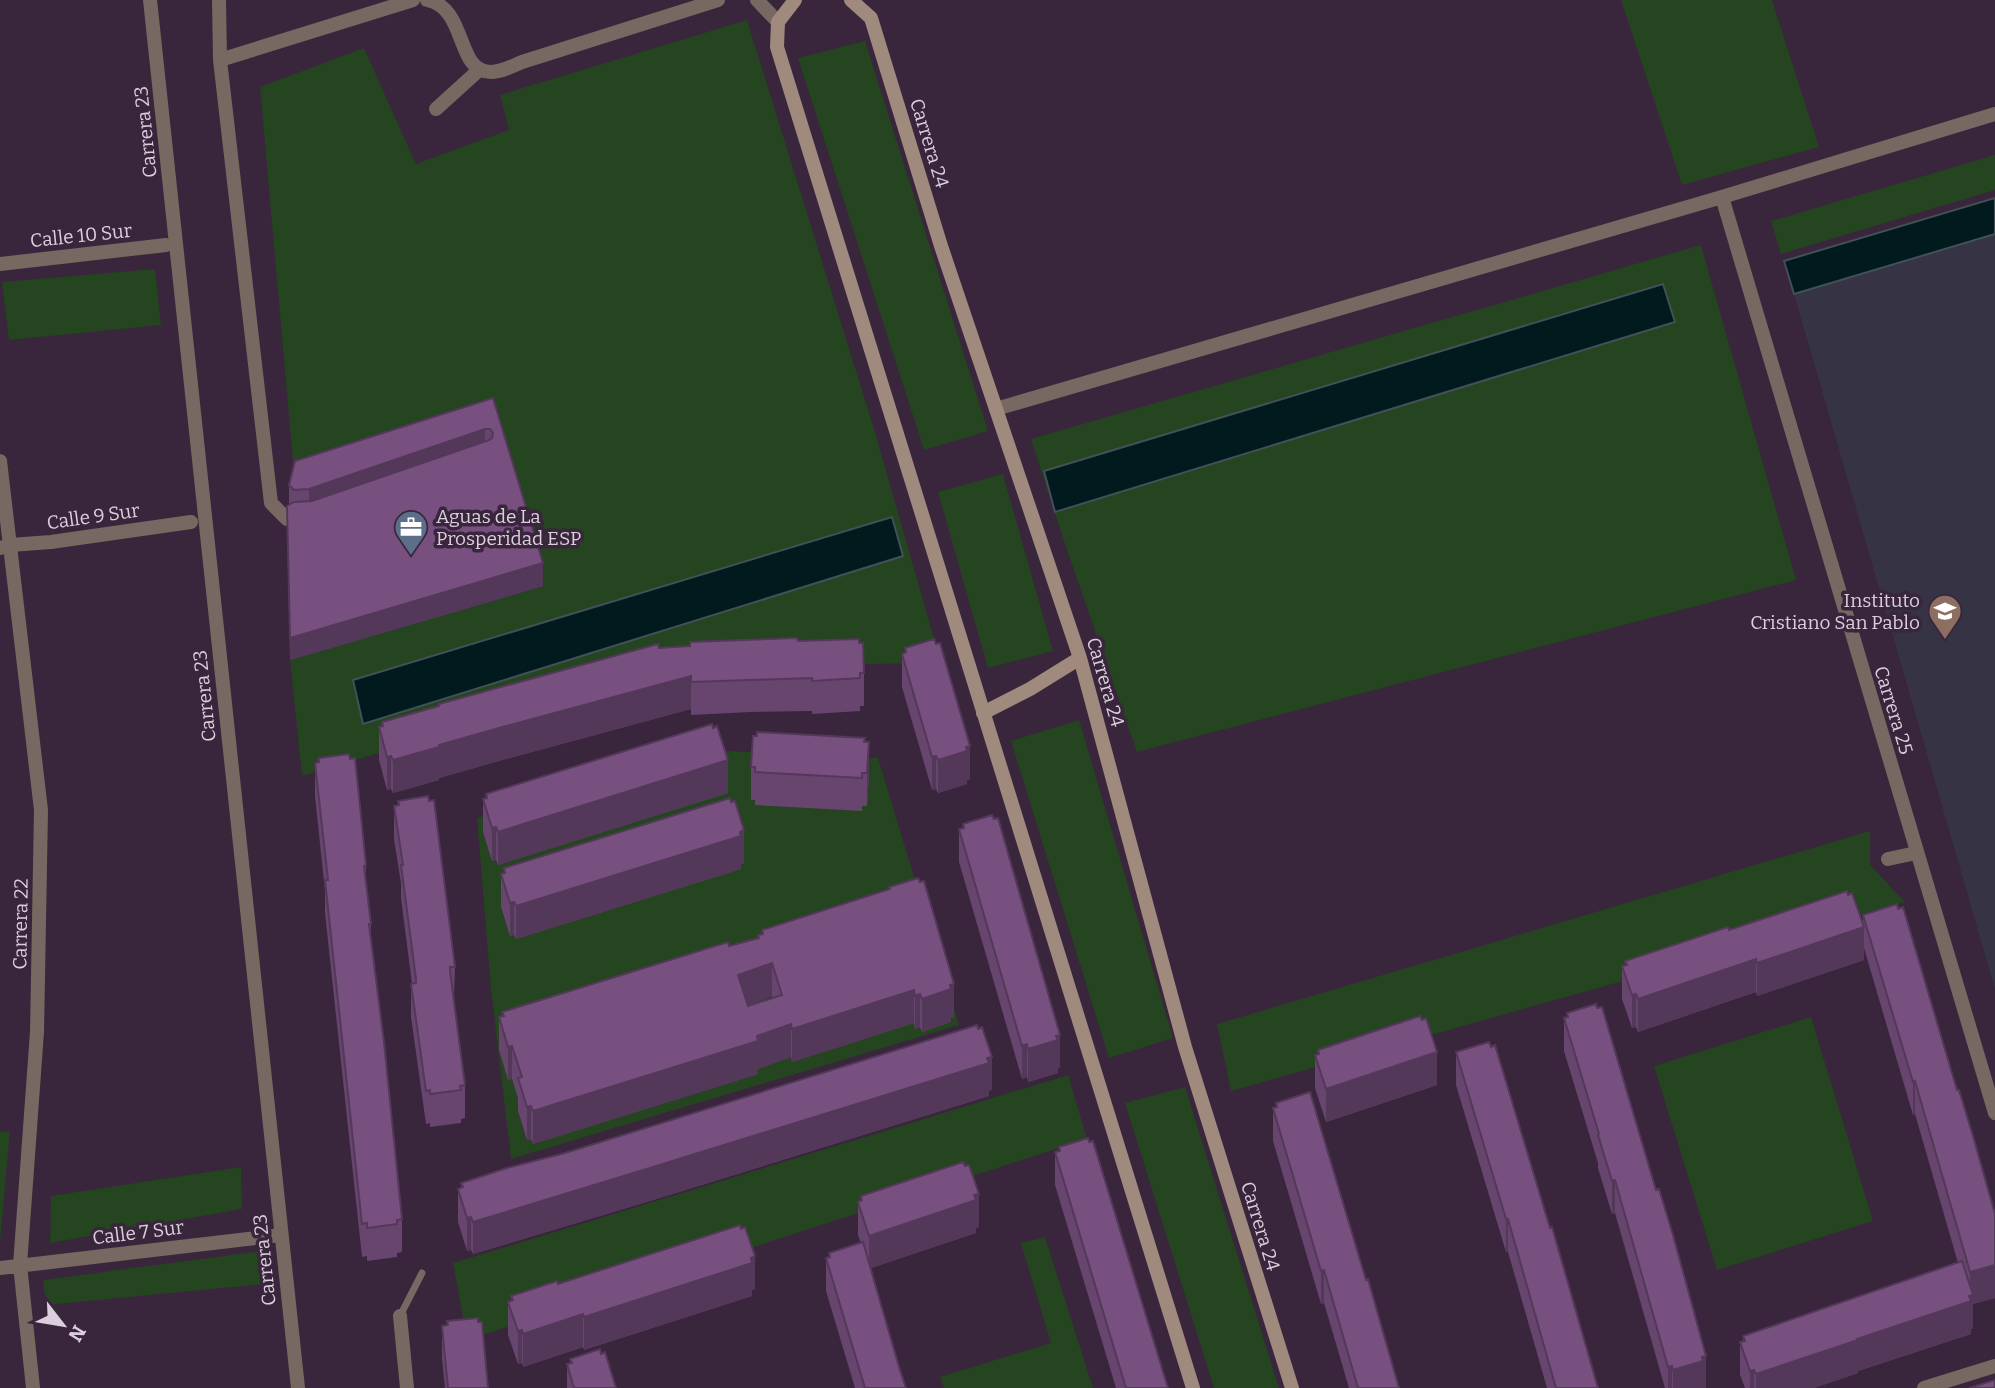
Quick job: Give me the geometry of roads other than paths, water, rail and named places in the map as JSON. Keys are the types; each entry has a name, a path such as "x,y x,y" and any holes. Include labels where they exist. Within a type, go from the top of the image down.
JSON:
{"street":[{"name":"Carrera 23","path":"150,0 298,1388"},
{"path":"219,0 220,60 271,503 293,519"},
{"path":"220,60 413,0"},
{"path":"427,0 435,2 451,15 472,64 479,70 490,72 718,0"},
{"path":"757,0 778,22"},
{"path":"795,0 778,22 777,47 1193,1388"},
{"name":"Carrera 24","path":"851,0 872,18 941,246 1080,658 1185,1047 1292,1388"},
{"path":"436,109 479,70"},
{"path":"996,409 1722,197 1995,114"},
{"name":"Carrera 25","path":"1722,197 1995,1113"},
{"name":"Calle 10 Sur","path":"0,264 166,245"},
{"name":"Carrera 22","path":"0,461 5,547 41,810 37,1032 20,1265 33,1388"},
{"name":"Calle 9 Sur","path":"5,547 191,522"},
{"path":"983,713 1030,689 1080,658"},
{"path":"1888,859 1916,853"},
{"name":"Calle 7 Sur","path":"0,1268 281,1235"},
{"path":"400,1315 407,1388"},
{"path":"1924,1388 1995,1366"}],"lane":[{"path":"400,1315 422,1273"}],"place":[{"name":"Aguas de La Prosperidad ESP","path":"411,557"},
{"name":"Instituto Cristiano San Pablo","path":"1945,641"}]}
